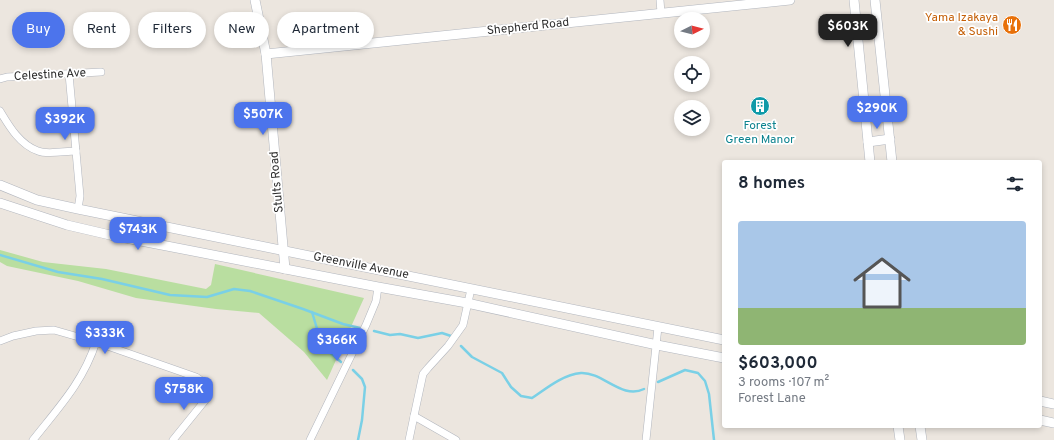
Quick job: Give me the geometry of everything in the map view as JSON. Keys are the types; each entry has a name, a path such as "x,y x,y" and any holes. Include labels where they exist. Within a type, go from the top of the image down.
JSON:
{"main road":[{"name":"Stults Road","path":"255,0 266,54 285,269"},
{"name":"Shepherd Road","path":"266,54 786,0"},
{"path":"854,0 870,160"},
{"path":"876,0 892,160"},
{"path":"868,142 890,139"},
{"name":"Greenville Avenue","path":"0,184 37,200 78,209 722,340"},
{"name":"Greenville Avenue","path":"0,203 36,216 82,228 378,288 467,303 657,345 722,358"},
{"path":"1042,401 1054,404"},
{"path":"1042,420 1054,423"},
{"path":"898,428 900,440"},
{"path":"920,428 922,440"}],"street":[{"path":"660,0 661,13"},
{"name":"Celestine Ave","path":"0,79 7,77 101,72"},
{"path":"69,74 80,196 78,209"},
{"path":"0,111 20,141 38,152 76,151"},
{"path":"310,440 366,325 376,301 378,288"},
{"path":"409,440 424,374 448,346 463,325 471,289"},
{"path":"646,440 658,327"},
{"path":"0,341 13,336 36,331 54,330 96,342 196,377 203,381 209,386 207,398 173,440"},
{"path":"33,440 80,380 90,360 96,342"},
{"path":"414,416 456,440"}],"green space":[{"path":"0,250 43,262 106,269 206,289 211,285 215,264 364,298 327,380 304,352 259,313 216,309 136,298 78,281 7,266 0,262"}],"waterway":[{"path":"0,255 58,272 102,279 170,295 207,297 234,289 250,291 343,324 360,328"},
{"path":"312,312 321,342 327,350 341,362"},
{"path":"374,331 390,335 400,334 418,338 442,333 451,336"},
{"path":"461,346 472,357 502,373 511,387 521,396 532,398 561,379 581,373 597,377 620,389 628,391 644,389"},
{"path":"353,370 362,379 365,387 362,420 358,440"},
{"path":"658,382 685,370 698,373 705,381 709,394 714,440"}],"place":[{"name":"Yama Izakaya & Sushi","path":"1012,25"},
{"name":"Forest Green Manor","path":"760,106"}]}
